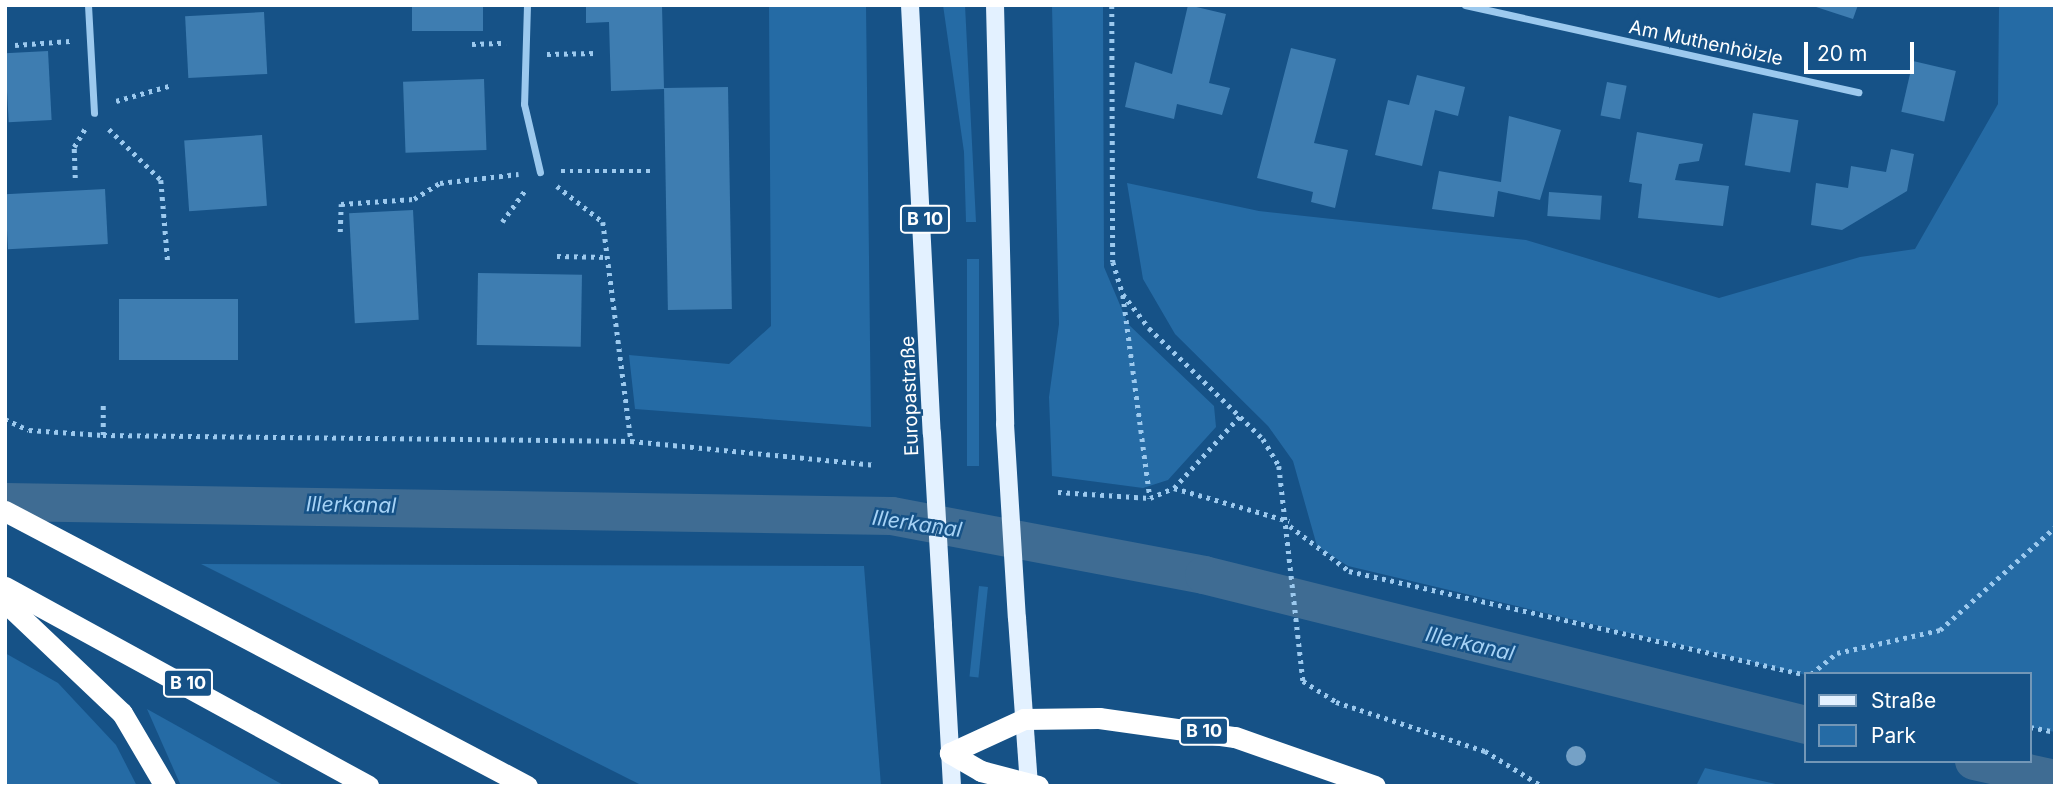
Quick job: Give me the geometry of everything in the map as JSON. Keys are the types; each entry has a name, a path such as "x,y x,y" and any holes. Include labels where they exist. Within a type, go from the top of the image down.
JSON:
{"highway":[{"path":"5,511 527,786"},
{"name":"B 10","path":"5,587 368,786"},
{"path":"5,603 122,713 165,786"},
{"name":"B 10","path":"1024,719 1099,718 1235,737 1375,786"},
{"path":"950,754 1024,719"},
{"path":"950,754 1032,785"}],"main road":[{"name":"Europastraße","path":"910,5 952,786"},
{"path":"995,5 1004,424 1024,719 1032,785"}],"street":[{"path":"88,5 94,113"},
{"path":"527,5 524,104 540,172"},
{"name":"Am Muthenhölzle","path":"1465,5 1858,92"}],"path":[{"path":"1112,5 1109,192 1113,262 1123,294 1150,498"},
{"path":"15,45 89,39"},
{"path":"472,44 526,43"},
{"path":"526,55 596,53"},
{"path":"75,178 75,147 94,113 133,92 172,85"},
{"path":"94,113 161,180 168,264"},
{"path":"340,232 341,204 414,199 440,183 540,172 651,171"},
{"path":"502,222 540,172"},
{"path":"540,172 603,222 631,441"},
{"path":"557,256 608,257"},
{"path":"1123,294 1240,416 1279,466 1289,524 1299,664 1316,694 1485,751 1542,786"},
{"path":"103,403 103,435"},
{"path":"1058,492 1150,498 1174,488 1240,416"},
{"path":"5,419 29,430 103,435 631,441 876,465"},
{"path":"1174,488 1289,524 1349,571 1804,674"},
{"path":"1812,672 1837,653 1940,629 2055,527"},
{"path":"2032,727 2055,732"}],"green space":[{"path":"769,5 866,5 871,427 635,409 629,355 729,364 771,326"},
{"path":"943,5 965,5 976,222 966,222 964,152"},
{"path":"1052,5 1103,5 1104,267 1128,324 1214,406 1216,427 1168,480 1143,488 1052,476 1049,397 1059,324"},
{"path":"1999,5 2055,5 2055,732 2032,727 2032,672 1804,672 1804,675 1348,566 1317,546 1293,461 1268,426 1175,334 1143,279 1127,183 1259,211 1526,240 1719,298 1860,257 1915,249 1998,104"},
{"path":"967,259 979,259 979,466 967,466"},
{"path":"201,564 864,566 881,786 643,786"},
{"path":"979,586 988,587 978,677 969,677"},
{"path":"5,653 58,683 116,745 137,786 5,786"},
{"path":"147,709 285,786 181,786"},
{"path":"1705,768 1784,786 1696,786"}],"building":[{"path":"412,5 483,5 483,31 412,31"},
{"path":"586,5 662,5 664,89 611,91 609,22 586,23"},
{"path":"1188,5 1226,14 1209,83 1230,88 1222,115 1177,104 1174,119 1125,107 1135,62 1172,74"},
{"path":"1810,5 1858,5 1853,19"},
{"path":"264,12 267,74 188,78 185,16"},
{"path":"1291,48 1336,59 1314,143 1348,150 1335,208 1311,202 1313,192 1257,178"},
{"path":"48,51 52,120 9,122 5,53"},
{"path":"1913,61 1956,71 1944,122 1901,112"},
{"path":"1417,75 1465,87 1458,116 1435,110 1422,166 1375,155 1388,100 1409,105"},
{"path":"484,79 486,150 406,153 403,82"},
{"path":"1607,82 1627,86 1620,119 1601,115"},
{"path":"728,87 732,309 668,310 664,88"},
{"path":"1753,113 1798,120 1790,173 1745,165"},
{"path":"1509,116 1561,130 1540,200 1498,191 1494,217 1432,209 1439,171 1501,182"},
{"path":"1637,132 1703,144 1699,161 1679,164 1675,180 1729,186 1723,226 1638,218 1642,184 1629,182"},
{"path":"262,135 267,206 189,211 184,140"},
{"path":"1891,149 1914,154 1907,191 1842,230 1811,225 1816,183 1848,188 1851,166 1886,172"},
{"path":"105,189 108,244 8,249 5,194"},
{"path":"1549,192 1602,196 1600,220 1547,216"},
{"path":"413,210 419,320 355,323 349,213"},
{"path":"478,273 582,275 581,347 477,345"},
{"path":"119,299 238,299 238,360 119,360"}],"waterway":[{"name":"Illerkanal","path":"5,502 892,516 1204,575 1804,725"},
{"name":"Illerkanal","path":"1983,763 2055,779"}]}
